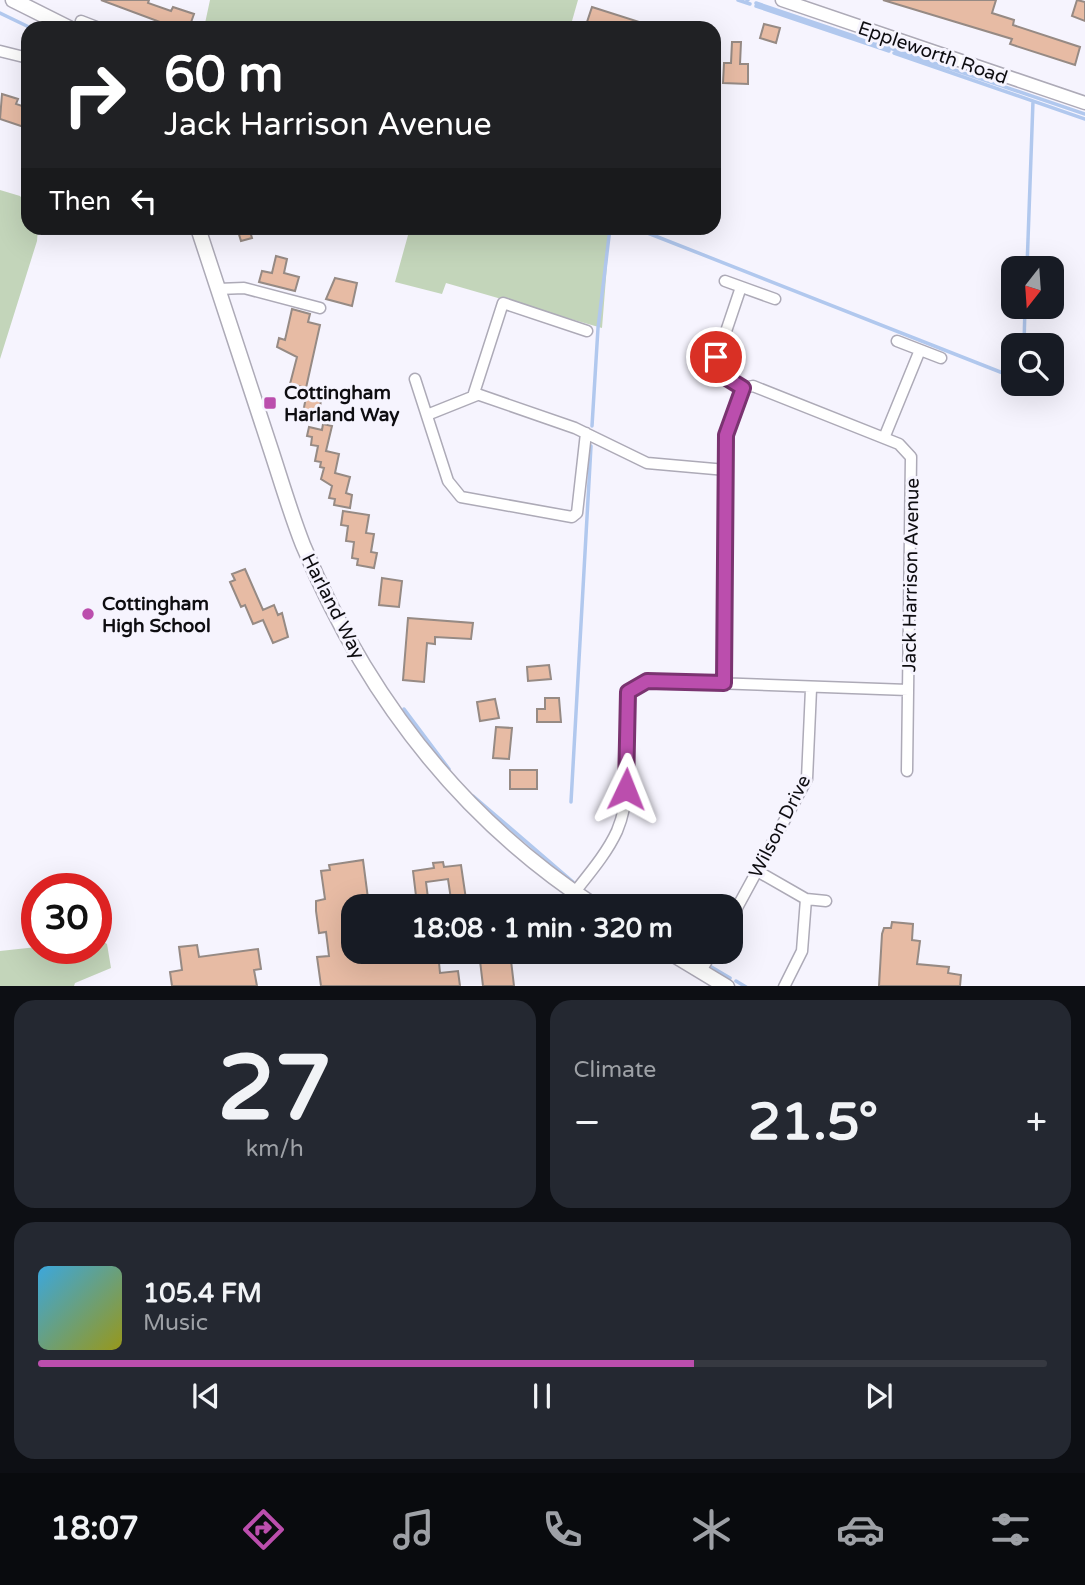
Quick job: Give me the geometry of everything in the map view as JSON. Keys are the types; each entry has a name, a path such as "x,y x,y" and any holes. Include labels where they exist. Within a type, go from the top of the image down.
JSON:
{"main road":[{"path":"13,0 65,21"},
{"name":"Harland Way","path":"200,235 303,545 356,652 427,757 460,797 544,873 575,893"},
{"path":"689,964 727,986"}],"street":[{"name":"Eppleworth Road","path":"782,0 1085,103"},
{"path":"0,51 21,56"},
{"path":"725,281 775,299"},
{"path":"741,287 715,364 717,372 743,388 753,386 884,438 920,350"},
{"path":"218,289 244,288 320,307"},
{"path":"587,331 503,303 473,390 477,395 586,433 647,463 726,470"},
{"path":"897,341 941,358"},
{"path":"415,379 449,481 461,497 567,518 577,513 586,433"},
{"path":"724,683 726,435 743,388"},
{"path":"427,415 477,395"},
{"name":"Jack Harrison Avenue","path":"575,893 612,840 620,821 627,778 628,692 647,681 811,689 908,690 911,457 899,444 884,438"},
{"name":"Wilson Drive","path":"743,897 807,779 811,689"},
{"path":"907,771 908,690"},
{"path":"757,871 806,900 825,901"},
{"path":"784,986 802,951 806,900"},
{"path":"701,971 705,964"}],"green space":[{"path":"210,0 578,0 572,21 206,21"},
{"path":"0,190 21,197 21,235 37,235 0,359"},
{"path":"408,235 609,235 602,328 446,283 442,294 395,282"},
{"path":"21,949 21,964 110,964 111,968 75,983 74,986 0,986 0,951"}],"building":[{"path":"101,0 149,0 148,3 171,11 173,7 194,14 192,21 157,21"},
{"path":"883,0 996,0 992,13 1014,20 1013,25 1080,47 1075,65 1010,44 1012,39"},
{"path":"1077,0 1085,2 1085,21 1072,16"},
{"path":"592,7 636,21 587,21"},
{"path":"764,24 780,28 776,43 760,38"},
{"path":"732,42 741,42 740,64 748,64 748,84 723,83 724,63 731,63"},
{"path":"2,94 18,99 16,104 21,106 21,126 0,119"},
{"path":"239,235 251,235 252,238 241,241"},
{"path":"276,256 287,259 284,273 299,277 295,291 259,282 262,271 272,273"},
{"path":"335,278 357,283 352,306 326,299"},
{"path":"292,309 310,314 308,322 320,325 306,388 290,384 297,357 277,347 279,338 285,340"},
{"path":"306,397 321,400 318,422 302,418"},
{"path":"323,424 332,426 326,451 339,454 335,473 350,477 346,493 352,495 350,508 334,505 335,499 329,498 332,486 321,479 324,468 320,467 321,462 315,461 318,446 311,445 312,437 307,436 309,427 322,430"},
{"path":"343,511 369,515 366,533 374,534 371,552 377,553 374,568 357,565 358,559 352,558 354,542 346,541 348,526 341,525"},
{"path":"245,569 263,610 274,605 278,615 282,613 288,637 273,643 263,620 253,624 245,605 241,607 230,582 235,580 232,574"},
{"path":"382,578 402,581 399,607 379,605"},
{"path":"408,618 473,623 471,639 435,637 435,644 427,643 424,682 403,680"},
{"path":"549,665 551,679 528,681 527,667"},
{"path":"545,698 559,698 561,722 537,722 537,709 545,709"},
{"path":"495,699 499,718 480,721 477,702"},
{"path":"496,727 512,728 509,759 493,758"},
{"path":"510,770 537,770 537,789 510,789"},
{"path":"363,860 367,894 341,894 341,964 439,964 440,973 458,971 460,986 321,986 317,957 329,956 326,932 319,933 316,901 325,899 321,871 330,870 329,865"},
{"path":"443,862 444,867 461,865 465,894 450,894 448,879 426,882 428,894 416,894 413,871 434,868 433,863"},
{"path":"892,922 913,924 912,940 920,941 917,964 949,967 948,973 961,975 960,986 879,986 882,934 884,928 891,928"},
{"path":"197,945 199,957 258,949 261,969 254,970 257,986 172,986 170,972 182,970 179,947"},
{"path":"480,964 511,964 514,986 483,986"}],"waterway":[{"path":"738,0 750,4"},
{"path":"756,3 1085,114"},
{"path":"756,6 889,51"},
{"path":"0,13 21,23"},
{"path":"894,53 1085,119"},
{"path":"1027,256 1033,101"},
{"path":"592,426 598,328 609,235"},
{"path":"653,235 1001,372"},
{"path":"1024,333 1025,319"},
{"path":"571,802 591,446"},
{"path":"404,709 449,769"},
{"path":"473,796 573,882"},
{"path":"706,964 730,978"},
{"path":"736,981 744,986"}],"place":[{"name":"Cottingham Harland Way","path":"270,403"},
{"name":"Cottingham High School","path":"88,614"}],"route":[{"path":"626,789 628,692 647,681 724,683 726,435 743,388 717,372 716,357"}]}
